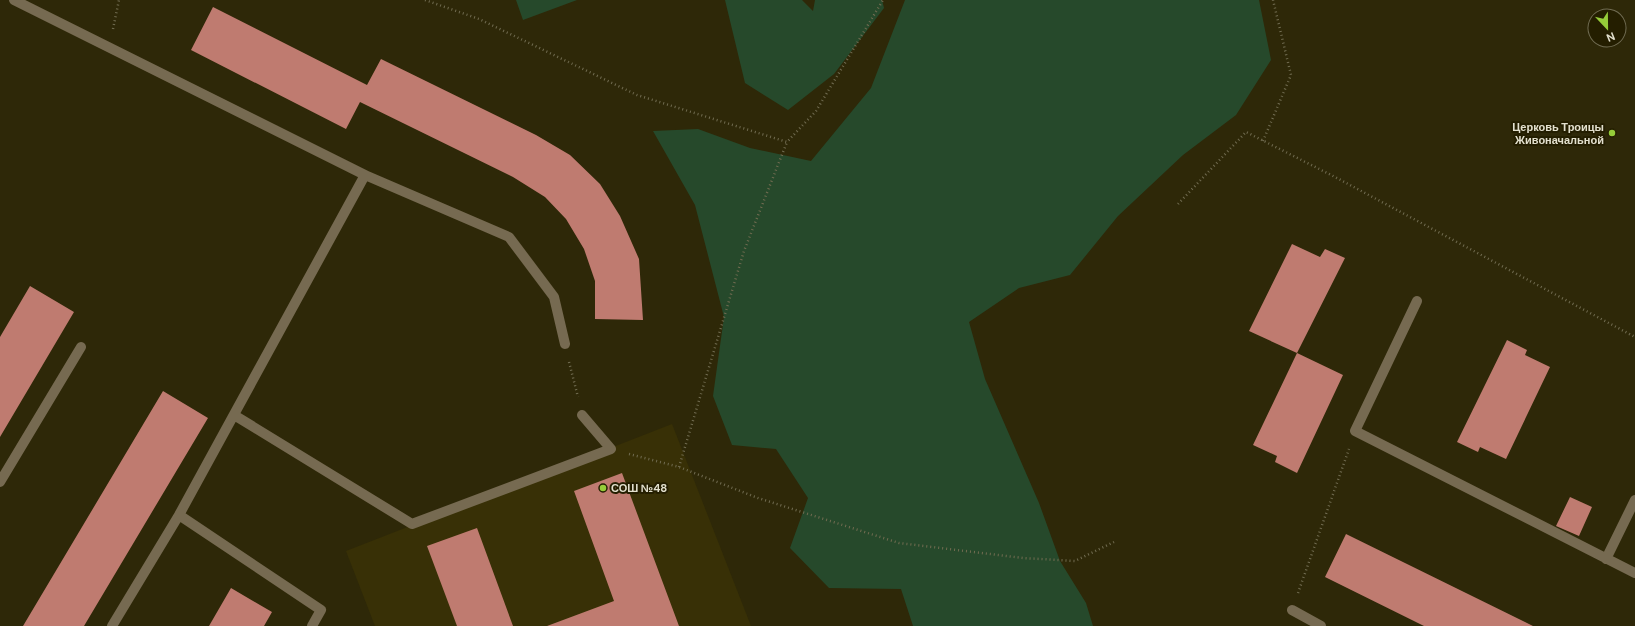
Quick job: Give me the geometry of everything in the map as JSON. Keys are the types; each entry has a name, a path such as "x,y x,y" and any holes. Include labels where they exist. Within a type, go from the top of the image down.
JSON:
{"lane":[{"path":"14,0 365,175 509,237 554,297 565,344"},
{"path":"112,626 179,515 365,175"},
{"path":"1417,301 1355,431 1635,573"},
{"path":"0,482 81,347"},
{"path":"234,415 412,524 611,449 582,415"},
{"path":"1606,559 1635,500"},
{"path":"179,515 321,610 312,626"},
{"path":"1292,610 1321,626"}],"path":[{"path":"111,48 118,0"},
{"path":"425,0 479,19 637,95 787,142"},
{"path":"679,467 744,251 787,142 816,111 883,0"},
{"path":"1263,142 1291,75 1273,0"},
{"path":"1178,204 1246,132 1263,142 1335,177 1635,337"},
{"path":"565,344 582,415"},
{"path":"1292,610 1355,431"},
{"path":"611,449 679,467 758,498 899,543 1023,558 1075,561 1114,542"}],"shaded area":[{"name":"СОШ №48","path":"672,424 751,626 375,626 346,551"}],"green space":[{"path":"516,0 577,0 523,20"},
{"path":"725,0 802,0 813,11 815,0 882,0 884,8 834,74 788,110 745,83"},
{"path":"905,0 1259,0 1271,60 1236,115 1183,155 1118,216 1070,275 1019,288 969,322 985,379 1039,503 1060,561 1086,603 1093,626 913,626 901,589 829,588 790,548 808,498 776,449 732,445 713,396 724,317 695,205 653,131 698,129 750,148 811,161 871,88"}],"building":[{"path":"213,7 367,85 381,59 536,135 570,155 600,184 620,216 639,259 643,320 595,319 595,281 584,249 566,219 545,197 513,177 360,102 346,129 191,50"},
{"path":"1292,244 1320,257 1325,249 1345,258 1297,353 1249,331"},
{"path":"30,286 74,312 0,437 0,337"},
{"path":"1507,340 1527,350 1525,355 1550,367 1506,459 1480,447 1478,452 1457,442"},
{"path":"1297,353 1343,375 1297,473 1275,462 1277,456 1253,445"},
{"path":"163,391 208,418 84,626 23,626"},
{"path":"622,473 679,626 547,626 614,601 574,491"},
{"path":"1570,497 1592,507 1579,536 1556,526"},
{"path":"477,528 513,626 457,626 427,546"},
{"path":"1346,534 1533,626 1424,626 1325,577"},
{"path":"231,588 272,612 264,626 209,626"}],"place":[{"name":"Церковь Троицы Живоначальной","path":"1612,133"},
{"name":"СОШ №48","path":"603,488"}]}
